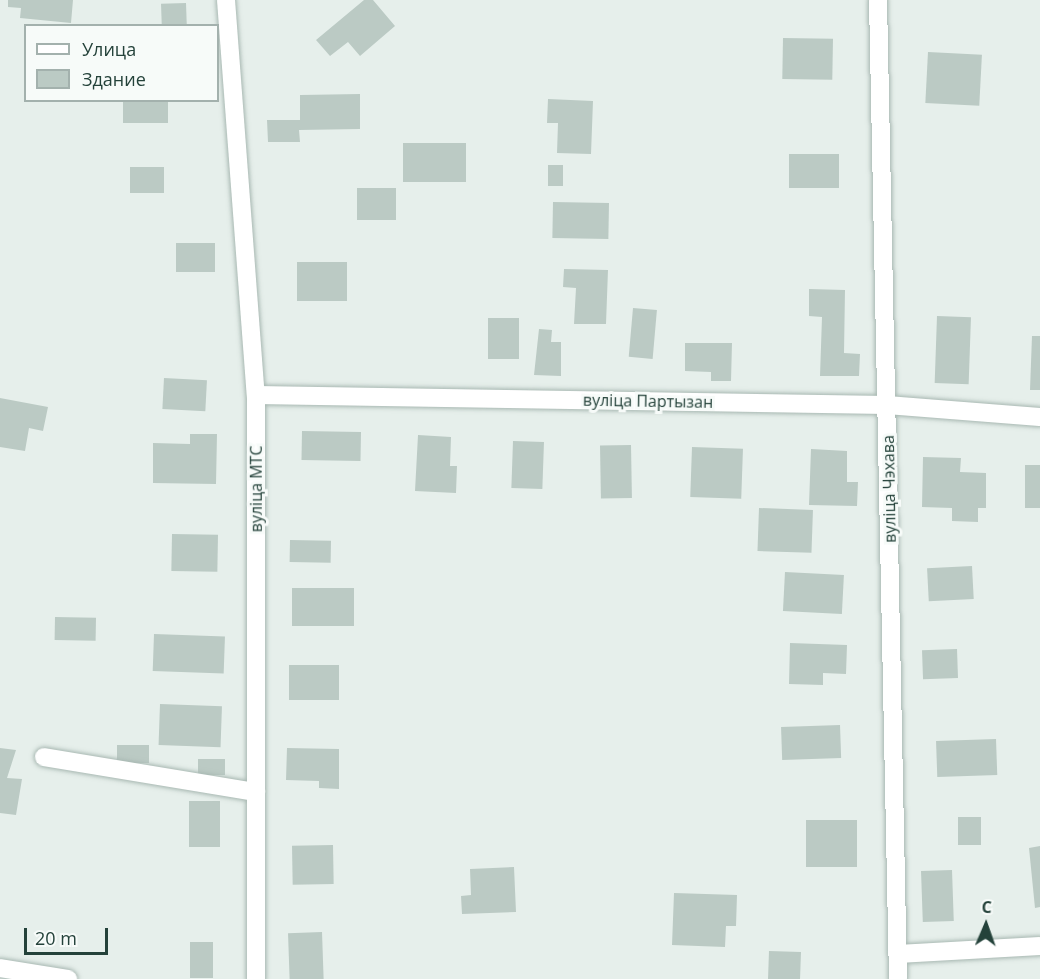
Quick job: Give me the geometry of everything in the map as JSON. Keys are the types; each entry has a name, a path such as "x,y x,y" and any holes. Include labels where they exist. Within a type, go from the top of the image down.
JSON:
{"street":[{"name":"вуліца МТС","path":"226,0 256,395 256,979"},
{"name":"вуліца Чэхава","path":"878,0 898,979"},
{"name":"вуліца Партызан","path":"256,395 887,405 1040,417"},
{"path":"44,757 256,792"},
{"path":"898,954 1040,946"},
{"path":"0,968 68,979"}],"building":[{"path":"8,0 73,0 71,23 20,18 21,8 8,7"},
{"path":"364,0 373,0 395,26 360,56 348,42 330,56 316,40"},
{"path":"186,3 187,24 162,24 161,4"},
{"path":"783,38 833,39 832,80 782,79"},
{"path":"928,52 982,55 979,106 925,103"},
{"path":"360,94 360,129 299,130 300,142 268,142 267,120 300,120 300,95"},
{"path":"548,99 593,101 591,154 557,153 558,123 547,123"},
{"path":"123,102 168,102 168,123 123,123"},
{"path":"403,143 466,143 466,182 403,182"},
{"path":"789,154 839,154 839,188 789,188"},
{"path":"548,165 563,165 563,186 548,186"},
{"path":"130,167 164,167 164,193 130,193"},
{"path":"357,188 396,188 396,220 357,220"},
{"path":"553,202 609,203 608,239 552,238"},
{"path":"176,243 215,243 215,272 176,272"},
{"path":"297,262 347,262 347,301 297,301"},
{"path":"564,269 608,270 606,324 574,324 576,288 563,287"},
{"path":"809,289 845,290 844,353 860,354 859,376 820,376 822,317 809,316"},
{"path":"633,308 657,310 653,359 629,357"},
{"path":"937,316 971,317 969,384 935,383"},
{"path":"488,318 519,318 519,359 488,359"},
{"path":"539,329 552,330 551,342 561,342 561,376 534,375"},
{"path":"1032,336 1040,336 1040,390 1030,390"},
{"path":"685,343 732,343 731,381 711,381 711,372 685,371"},
{"path":"164,378 207,380 205,411 162,409"},
{"path":"0,398 48,407 43,431 29,428 25,451 0,447"},
{"path":"302,431 361,432 360,461 301,460"},
{"path":"190,434 217,434 216,484 153,483 153,443 190,444"},
{"path":"418,435 451,437 450,466 457,466 456,493 415,491"},
{"path":"513,441 544,442 542,489 511,488"},
{"path":"631,445 632,498 601,499 600,446"},
{"path":"692,447 743,449 741,499 690,497"},
{"path":"811,449 847,451 847,482 858,482 857,506 809,505"},
{"path":"923,457 961,458 960,472 986,473 986,508 978,508 978,522 952,521 952,508 922,507"},
{"path":"1025,465 1040,465 1040,508 1025,508"},
{"path":"759,508 813,510 811,553 757,551"},
{"path":"172,534 218,535 217,572 171,571"},
{"path":"290,540 331,541 331,563 290,562"},
{"path":"972,566 974,599 929,601 927,568"},
{"path":"785,572 844,575 842,614 783,611"},
{"path":"292,588 354,588 354,626 292,626"},
{"path":"55,617 96,618 96,641 55,640"},
{"path":"154,634 225,636 224,673 153,671"},
{"path":"790,643 847,645 846,674 823,673 823,685 789,684"},
{"path":"957,649 958,678 923,679 922,650"},
{"path":"289,665 339,665 339,700 289,700"},
{"path":"160,704 222,706 221,747 159,745"},
{"path":"840,725 841,758 782,760 781,727"},
{"path":"996,739 997,775 937,777 936,741"},
{"path":"117,745 149,745 149,763 117,763"},
{"path":"0,748 16,750 7,778 22,779 16,815 0,813"},
{"path":"287,748 339,749 339,789 319,788 319,781 286,780"},
{"path":"198,759 225,759 225,775 198,775"},
{"path":"189,801 220,801 220,847 189,847"},
{"path":"958,817 981,817 981,845 958,845"},
{"path":"806,820 857,820 857,867 806,867"},
{"path":"333,845 334,884 293,885 292,846"},
{"path":"1040,846 1040,907 1035,908 1029,848"},
{"path":"514,867 516,912 462,914 461,896 471,895 470,869"},
{"path":"952,870 954,921 923,922 921,871"},
{"path":"674,893 737,895 736,926 726,926 725,947 672,945"},
{"path":"322,932 324,979 290,979 288,933"},
{"path":"190,942 213,942 213,978 190,978"},
{"path":"769,951 801,952 800,979 768,979"}]}
